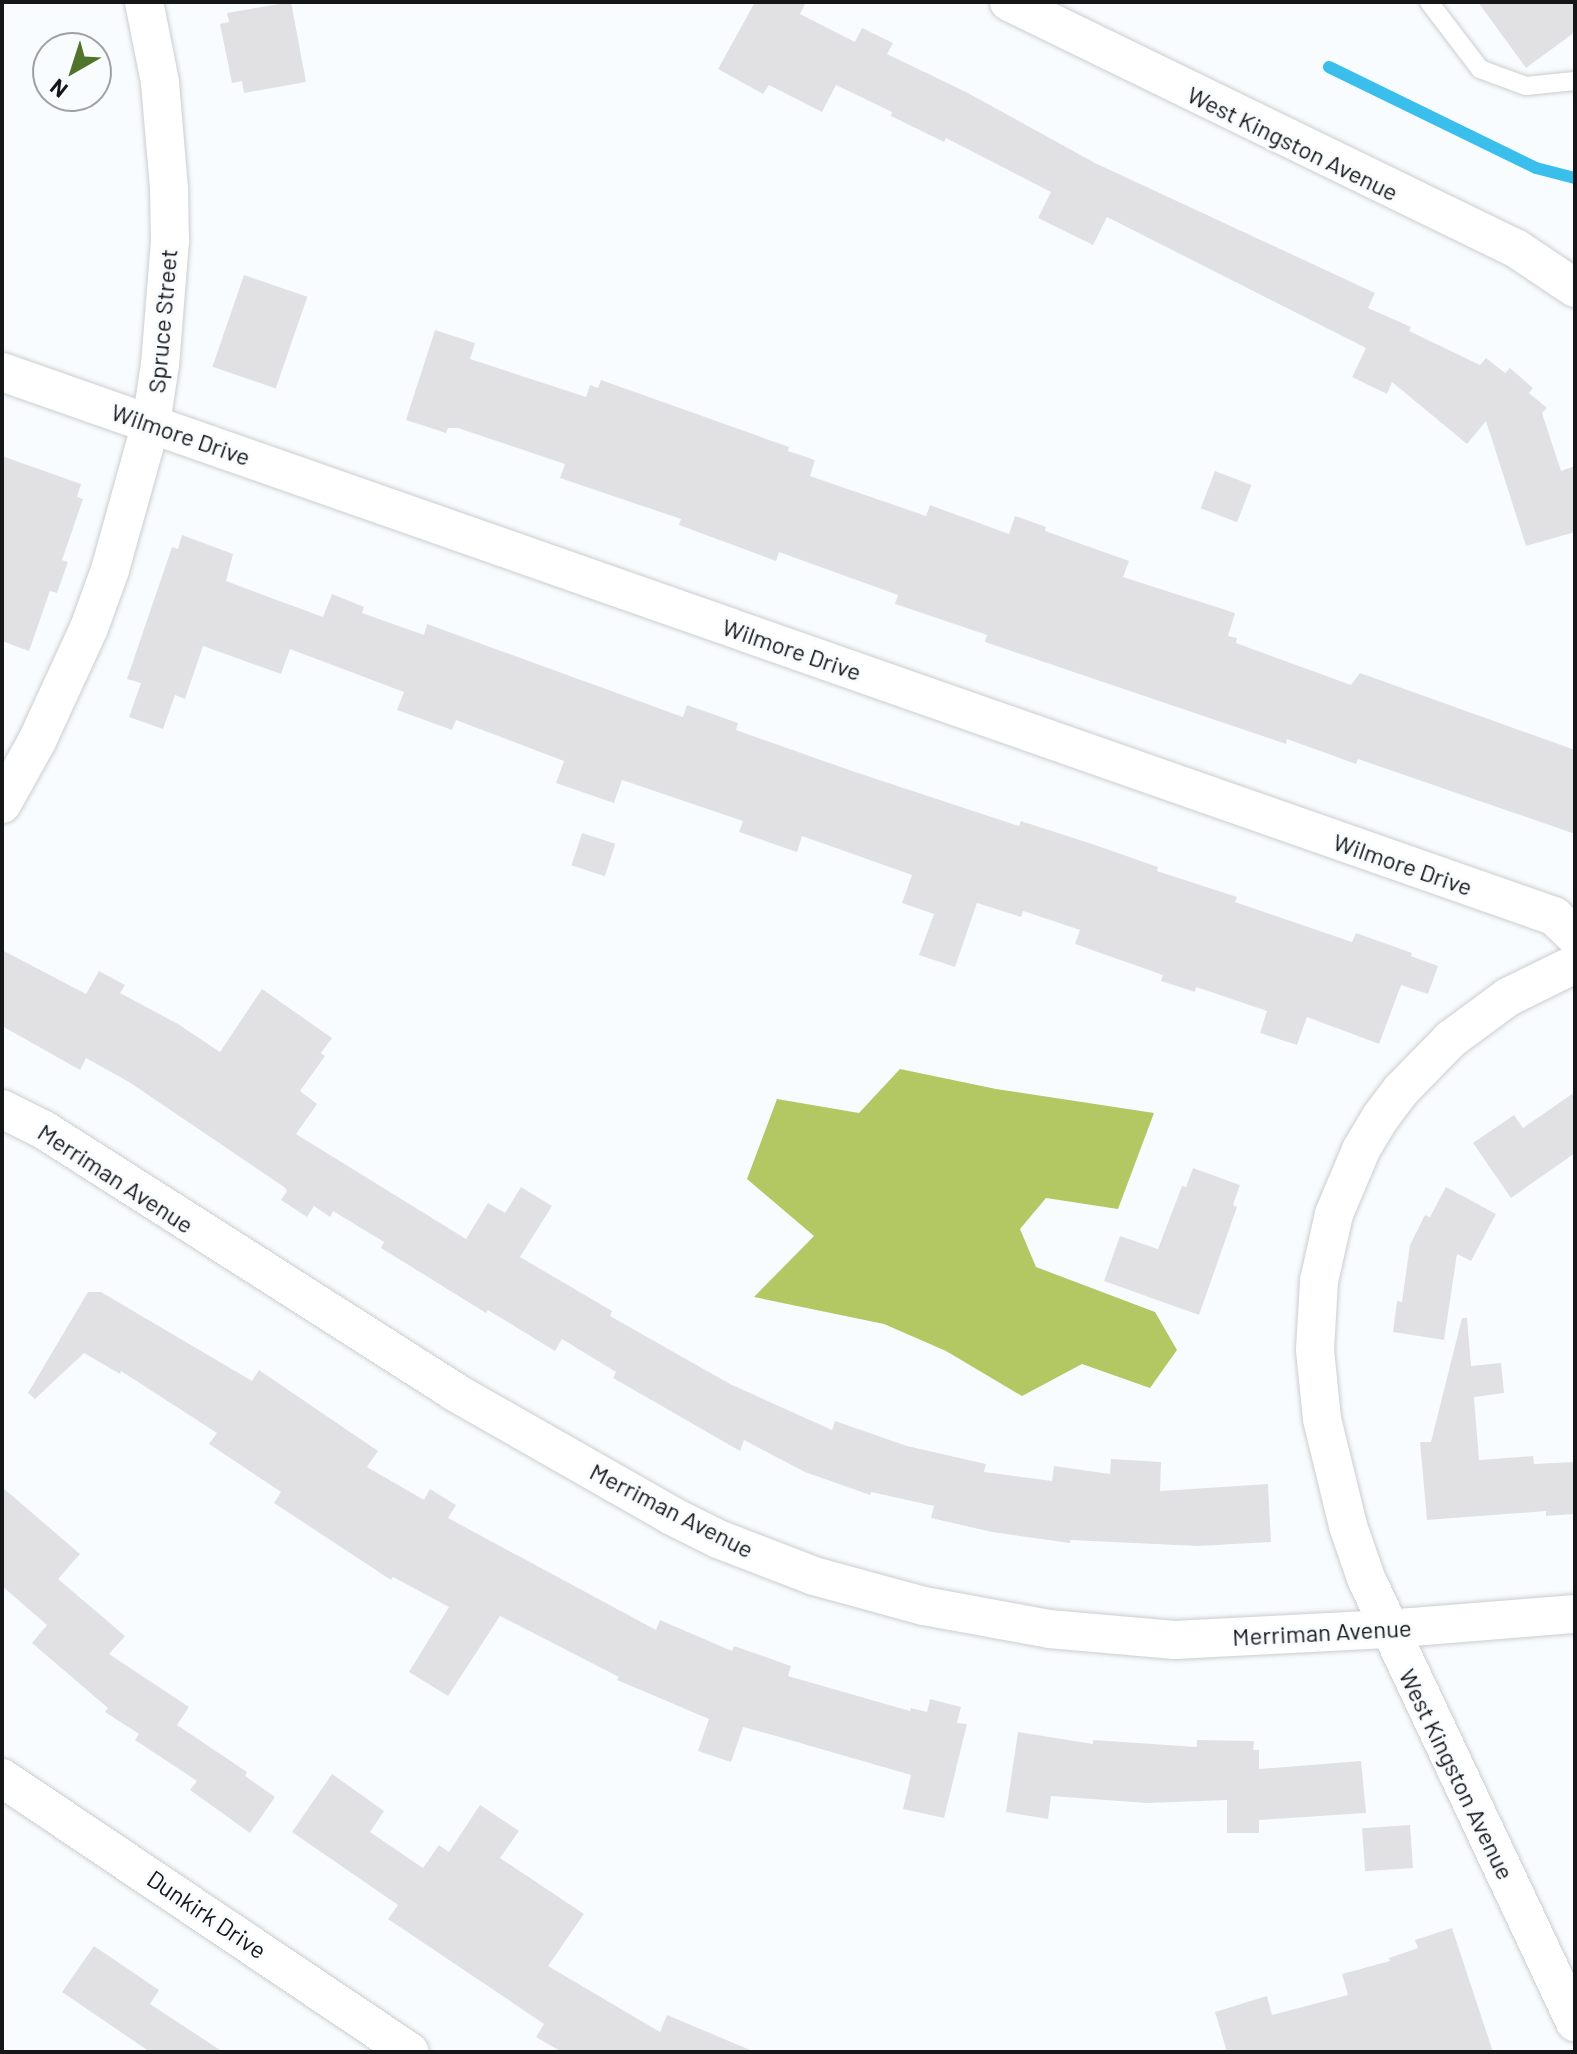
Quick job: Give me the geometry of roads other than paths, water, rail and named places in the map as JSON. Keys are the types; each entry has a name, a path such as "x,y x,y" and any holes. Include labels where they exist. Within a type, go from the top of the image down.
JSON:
{"street":[{"name":"Spruce Street","path":"2,804 37,741 89,628 110,570 151,423 160,365 170,241 160,82 144,2"},
{"name":"West Kingston Avenue","path":"1009,2 1517,249 1575,288"},
{"name":"Wilmore Drive","path":"2,372 1554,916 1575,936"},
{"name":"West Kingston Avenue","path":"1575,964 1508,997 1451,1039 1408,1083 1380,1118 1361,1150 1334,1214 1318,1297 1315,1350 1322,1419 1348,1526 1387,1629 1575,2022"},
{"name":"Merriman Avenue","path":"2,1109 44,1130 453,1391 672,1516 718,1539 814,1576 924,1606 1049,1629 1175,1640 1387,1629 1575,1614"},
{"name":"Dunkirk Drive","path":"2,1778 410,2052"}],"lane":[{"path":"1429,2 1480,69 1526,86 1575,81"}],"waterway":[{"path":"1329,67 1536,168 1575,178"}]}
